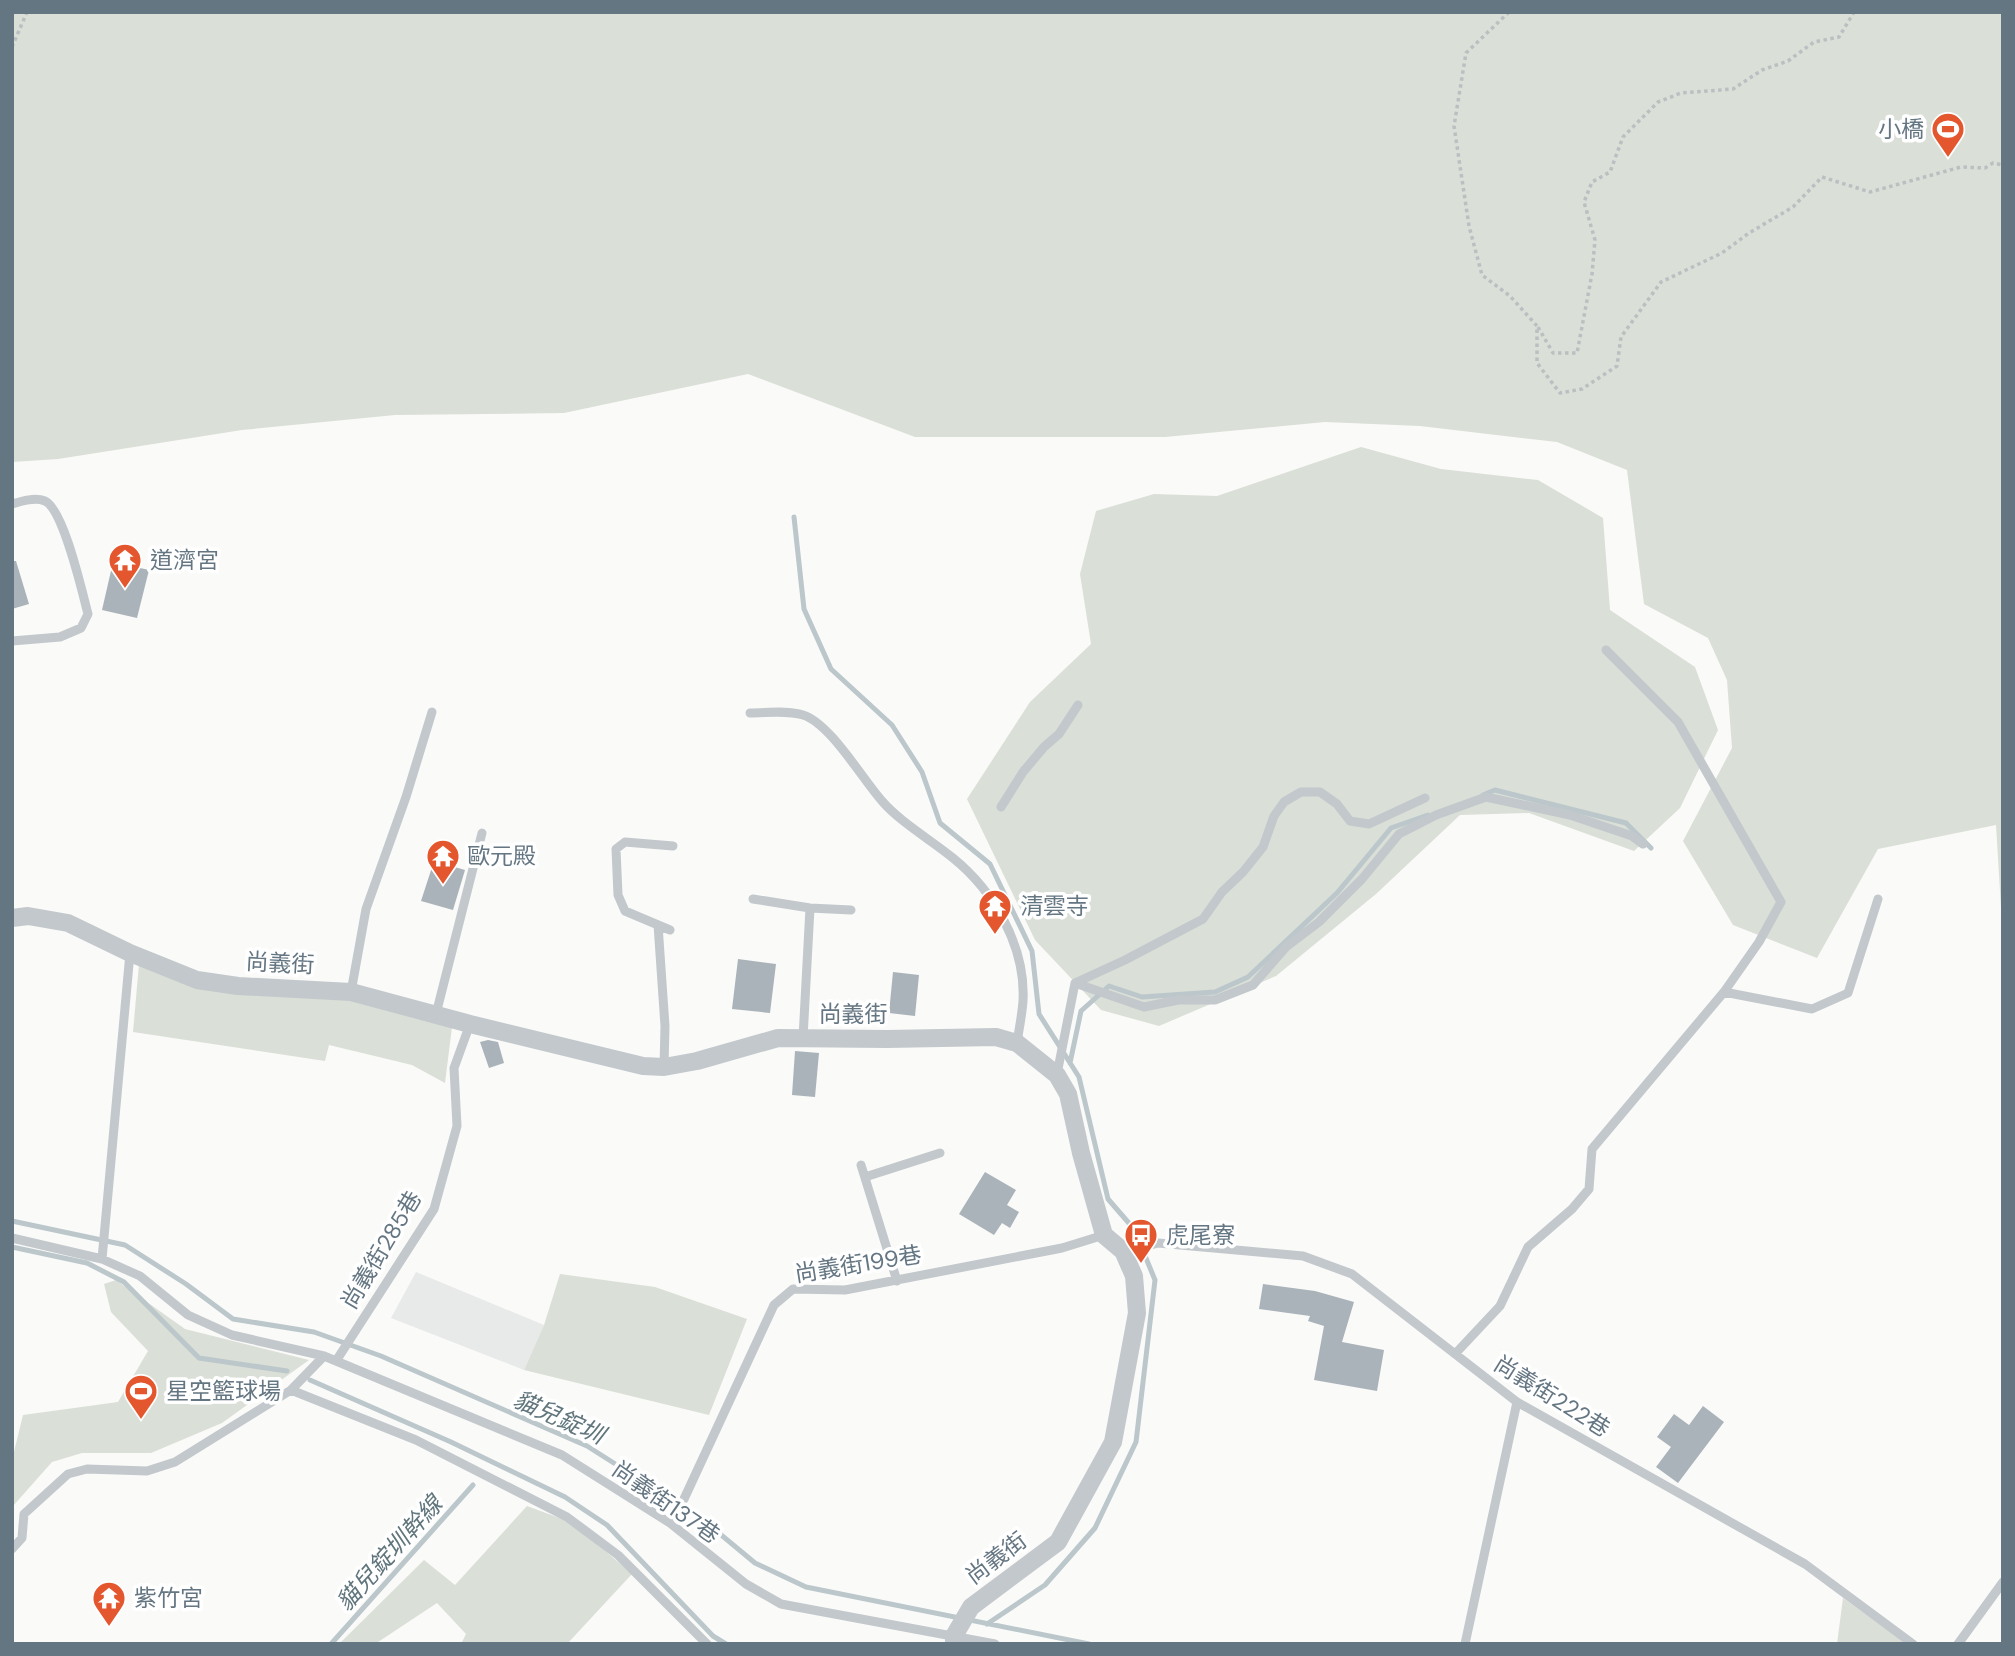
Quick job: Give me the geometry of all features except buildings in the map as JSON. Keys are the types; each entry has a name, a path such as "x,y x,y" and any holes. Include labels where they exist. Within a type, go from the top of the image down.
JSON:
{"street":[{"name":"尚義街","path":"12,918 28,916 68,923 130,953 197,980 238,986 351,992 606,1059 643,1066 664,1067 698,1061 778,1038 996,1037 1017,1044 1058,1070 1068,1094 1104,1236"},
{"path":"1104,1236 1123,1251"},
{"name":"尚義街","path":"954,1640 971,1607 1058,1542 1113,1442 1137,1313 1134,1276 1123,1251"}],"lane":[{"path":"12,504 28,500 44,501 54,509 64,531 88,614 81,628 60,637 12,641"},
{"path":"1455,1354 1500,1306 1528,1247 1572,1209 1589,1189 1592,1149 1724,992 1759,942 1781,902 1678,722 1606,650"},
{"path":"1001,807 1023,772 1059,734 1078,705"},
{"path":"351,992 366,909 406,797 432,712"},
{"path":"750,713 805,715 825,730 883,802 956,860 988,893 1008,927 1020,966 1023,999 1017,1044"},
{"path":"1074,983 1203,919 1222,892 1243,872 1262,847 1274,816 1284,802 1301,792 1320,792 1337,804 1350,821 1369,824 1425,798"},
{"path":"1074,983 1144,1007 1178,1000 1215,1000 1253,985 1286,947 1319,922 1362,879 1399,834 1436,815 1486,797 1570,815 1632,836 1643,844"},
{"path":"436,1014 482,833"},
{"path":"670,930 625,911 618,895 616,849 625,842 673,846"},
{"path":"753,899 810,908 851,910"},
{"path":"1724,992 1812,1009 1848,993 1878,899"},
{"path":"803,1038 810,908"},
{"path":"658,925 665,1026 664,1067"},
{"path":"102,1259 130,953"},
{"path":"1058,1070 1074,983"},
{"name":"尚義街285巷","path":"336,1361 434,1209 457,1126 454,1068 470,1024"},
{"path":"865,1177 940,1153"},
{"path":"861,1165 897,1281"},
{"name":"尚義街199巷","path":"670,1523 684,1499 774,1305 793,1289 845,1290 1062,1248 1104,1236"},
{"name":"尚義街137巷","path":"12,1238 102,1259 140,1276 188,1315 232,1335 324,1356 562,1455 670,1523 746,1584 781,1604 954,1640 995,1644"},
{"name":"尚義街222巷","path":"1123,1251 1153,1244 1303,1256 1352,1274 1517,1402 1805,1564 1913,1644"},
{"path":"12,1549 22,1538 24,1514 68,1474 87,1469 147,1471 175,1462 291,1390 324,1356"},
{"path":"291,1390 416,1440 567,1517 618,1555 707,1644"},
{"path":"1465,1644 1517,1402"},
{"path":"1958,1644 2003,1582"}],"path":[{"path":"12,47 27,12"},
{"path":"1509,12 1466,53 1454,125 1469,226 1482,275 1510,296 1537,326 1553,353 1577,354 1592,274 1595,240 1584,202 1592,182 1609,172 1623,137 1658,102 1681,93 1733,89 1762,70 1788,61 1814,42 1839,37 1854,12"},
{"path":"1537,326 1538,363 1560,393 1582,389 1617,366 1621,337 1661,282 1722,253 1749,233 1793,207 1822,177 1870,192 1961,167 1985,168 1993,163 2003,165"}],"shaded area":[{"path":"12,12 2003,12 2003,940 1996,825 1878,849 1817,958 1733,925 1683,841 1732,748 1727,680 1708,638 1644,604 1627,470 1557,442 1420,426 1325,422 1165,437 915,437 748,374 564,413 395,415 242,430 58,459 12,462"},
{"path":"1361,447 1441,469 1538,480 1603,518 1610,610 1695,667 1718,730 1680,808 1634,851 1529,813 1460,815 1376,894 1276,976 1159,1026 1101,1010 1035,940 967,799 1030,702 1091,644 1080,574 1096,511 1154,494 1217,496"},
{"path":"139,964 354,999 452,1027 445,1083 412,1065 329,1045 325,1061 133,1032"},
{"path":"416,1272 544,1325 524,1370 391,1318"},
{"path":"560,1274 655,1287 747,1319 709,1415 524,1370 544,1325"},
{"path":"116,1280 185,1329 309,1360 222,1423 151,1453 82,1453 52,1462 13,1506 12,1460 23,1415 118,1402 148,1351 111,1312 104,1284"},
{"path":"527,1506 573,1523 632,1574 567,1644 461,1644 466,1634 437,1603 375,1644 339,1644 424,1560 455,1585"},
{"path":"1843,1598 1907,1644 1837,1644"}],"waterway":[{"path":"794,517 804,609 831,669 892,725 922,772 940,823 990,864 1032,951 1039,1014 1079,1077 1108,1199 1134,1229 1155,1280 1136,1442 1095,1528 1045,1585 987,1624"},
{"path":"1483,795 1495,790 1626,823 1651,848"},
{"path":"1070,1063 1081,1011 1109,986 1142,997 1215,992 1248,977 1337,893 1391,828 1428,815"},
{"name":"貓兒錠圳","path":"12,1221 125,1245 186,1284 233,1319 314,1332 381,1356 587,1446 702,1519 755,1563 806,1587 1089,1644"},
{"path":"12,1247 87,1263 124,1282 199,1358 287,1371"},
{"path":"310,1380 451,1442 565,1497 607,1525 713,1636 726,1644"},
{"name":"貓兒錠圳幹線","path":"331,1644 473,1485"}],"place":[{"name":"小橋","path":"1948,159"},
{"name":"道濟宮","path":"125,590"},
{"name":"歐元殿","path":"443,886"},
{"name":"清雲寺","path":"995,936"},
{"name":"虎尾寮","path":"1141,1265"},
{"name":"星空籃球場","path":"141,1421"},
{"name":"紫竹宮","path":"109,1628"}]}
